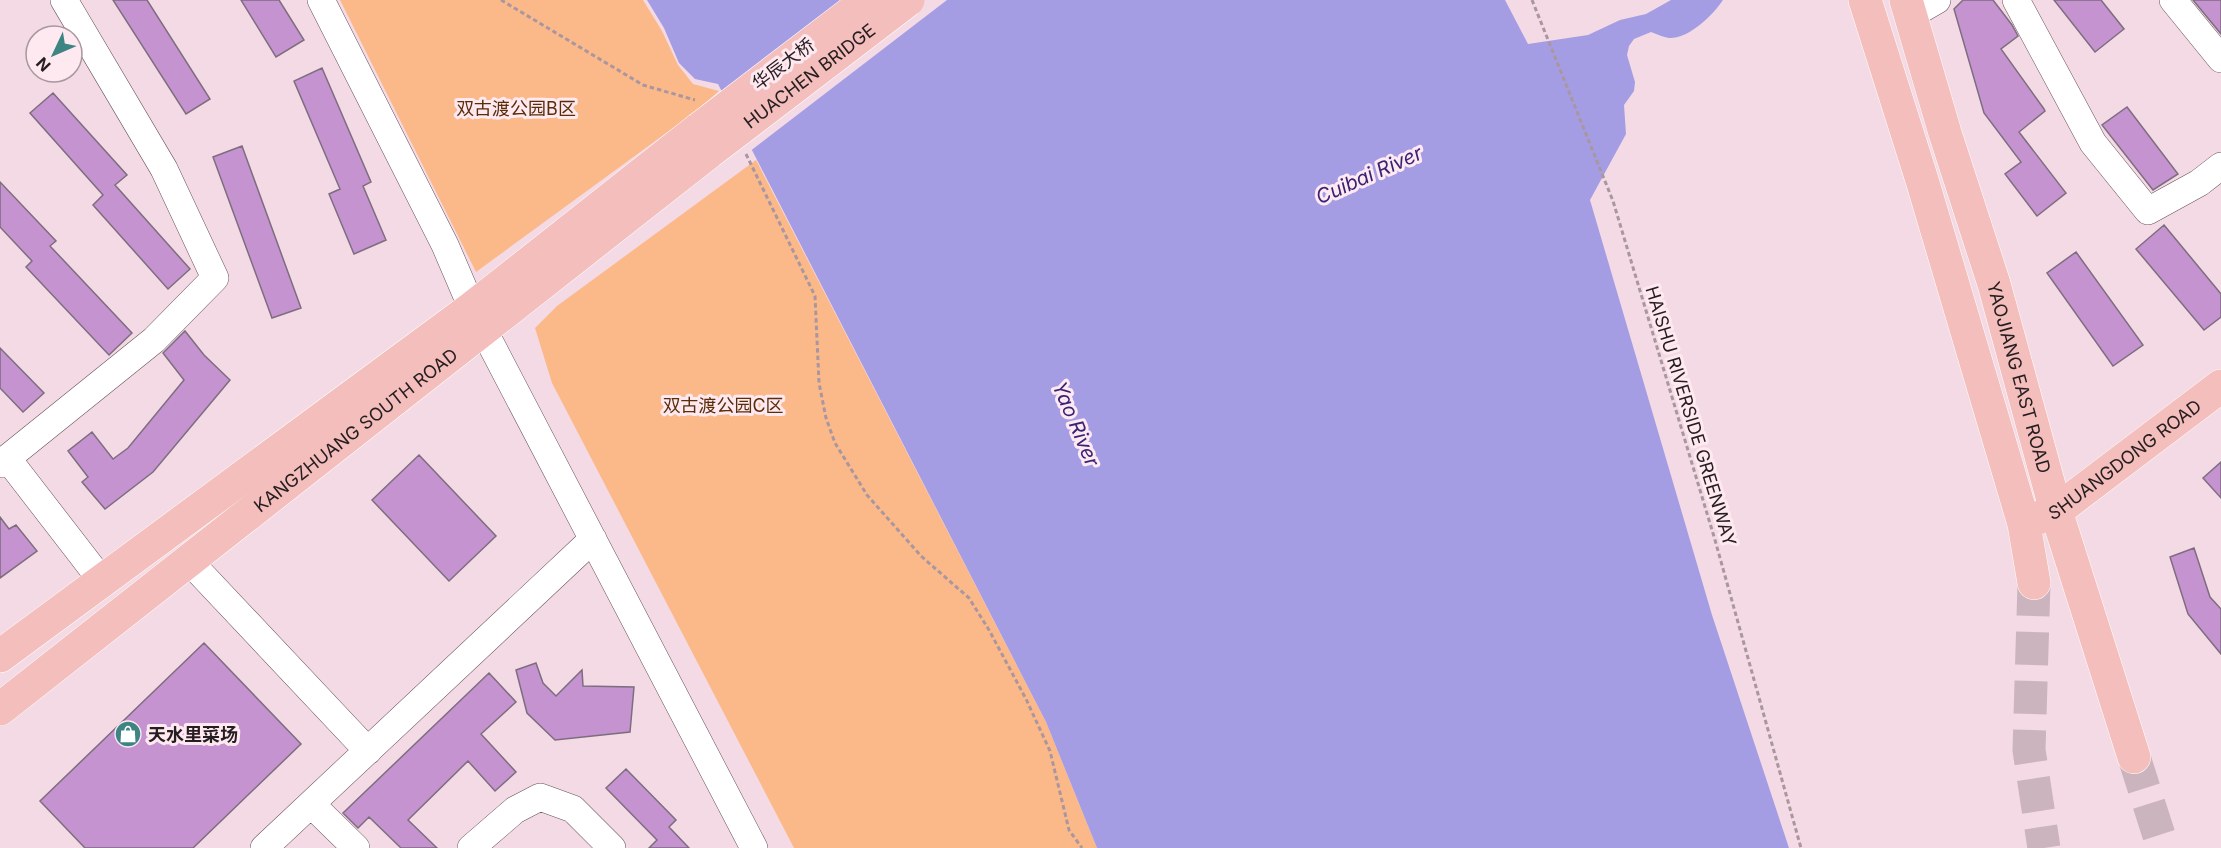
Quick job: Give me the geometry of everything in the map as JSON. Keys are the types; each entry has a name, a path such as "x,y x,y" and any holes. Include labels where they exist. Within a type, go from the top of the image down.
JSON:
{"main road":[{"name":"华辰大桥","path":"703,128 868,0"},
{"name":"HUACHEN BRIDGE","path":"703,128 909,0"},
{"name":"YAOJIANG EAST ROAD","path":"1865,0 1922,180 2025,532 2034,583"},
{"name":"YAOJIANG EAST ROAD","path":"1918,5 2060,520 2134,757"},
{"name":"KANGZHUANG SOUTH ROAD","path":"0,709 189,561 703,128"},
{"name":"KANGZHUANG SOUTH ROAD","path":"0,656 102,581 478,318"},
{"name":"SHUANGDONG ROAD","path":"2060,520 2221,386"},
{"name":"SHUANGDONG ROAD","path":"2025,532 2060,520 2221,407"}],"street":[{"path":"64,0 164,170 215,279 154,340 4,461 102,581"},
{"path":"321,0 446,245 478,318 754,848"},
{"path":"2016,0 2093,143 2148,211 2199,183 2221,166"},
{"path":"2174,0 2221,60"},
{"path":"264,848 593,539"},
{"path":"189,561 368,751"},
{"path":"471,848 515,810 540,797 573,809 612,848"},
{"path":"311,804 356,848"}],"path":[{"path":"501,0 643,85 703,128"},
{"name":"HAISHU RIVERSIDE GREENWAY","path":"1532,0 1611,197 1715,540 1801,848"},
{"path":"745,151 761,180 815,296 819,383 826,418 835,443 867,495 921,556 969,598 989,630 1026,699 1050,751 1069,830 1082,848"}],"green space":[{"name":"双古渡公园B区","path":"340,0 643,0 662,31 678,65 693,84 719,91 695,112 476,272"},
{"name":"双古渡公园C区","path":"756,160 1046,722 1097,848 794,848 552,383 535,328 557,306"}],"water":[{"path":"647,0 1505,0 1528,44 1588,35 1620,20 1646,14 1671,0 1723,0 1707,19 1684,35 1669,38 1651,32 1634,39 1629,46 1627,55 1635,82 1634,91 1624,105 1626,134 1590,200 1712,615 1789,848 1097,848 1046,722 718,84 695,79 679,63 664,28"}],"pier":[{"path":"848,0 947,0 749,152 721,98"}],"building":[{"path":"113,0 147,0 210,99 186,114"},
{"path":"241,0 279,0 304,40 276,57"},
{"path":"1963,0 1993,0 2012,25 2018,36 2001,49 2045,111 2019,132 2066,193 2037,216 2005,174 2021,162 1984,113 1954,9"},
{"path":"2054,0 2101,0 2124,29 2095,52"},
{"path":"2193,0 2221,0 2221,34"},
{"path":"322,68 371,182 363,186 386,240 354,254 329,194 340,189 294,81"},
{"path":"53,93 127,175 115,185 190,269 168,289 93,205 103,195 30,113"},
{"path":"2127,107 2178,174 2153,190 2102,125"},
{"path":"242,146 301,308 272,318 213,157"},
{"path":"0,182 56,241 50,246 132,333 109,355 26,267 32,261 0,227"},
{"path":"2164,225 2221,294 2221,317 2204,330 2136,249"},
{"path":"2076,252 2143,345 2113,366 2047,273"},
{"path":"185,331 204,355 230,380 153,472 105,509 82,482 88,477 68,451 92,432 113,459 128,448 184,380 163,353"},
{"path":"0,348 44,393 23,412 0,388"},
{"path":"419,455 496,536 449,581 372,500"},
{"path":"2221,462 2221,498 2203,478"},
{"path":"0,517 9,529 16,525 37,551 0,578"},
{"path":"2194,548 2210,597 2221,609 2221,654 2188,614 2170,557"},
{"path":"204,643 301,744 193,848 85,848 40,801"},
{"path":"536,663 543,683 556,696 582,670 583,686 634,687 630,732 555,740 527,713 516,670"},
{"path":"489,673 516,702 481,734 516,772 495,791 468,761 408,820 437,848 401,848 369,817 358,828 343,813"},
{"path":"626,769 676,820 669,827 689,848 649,848 657,840 606,788"}],"tunnel":[{"path":"2034,583 2029,750 2044,848"},
{"path":"2134,757 2163,848"}],"place":[{"name":"天水里菜场","path":"128,734"}],"water label":[{"name":"Cuibai River","path":"1369,175"},
{"name":"Yao River","path":"1076,424"}]}
